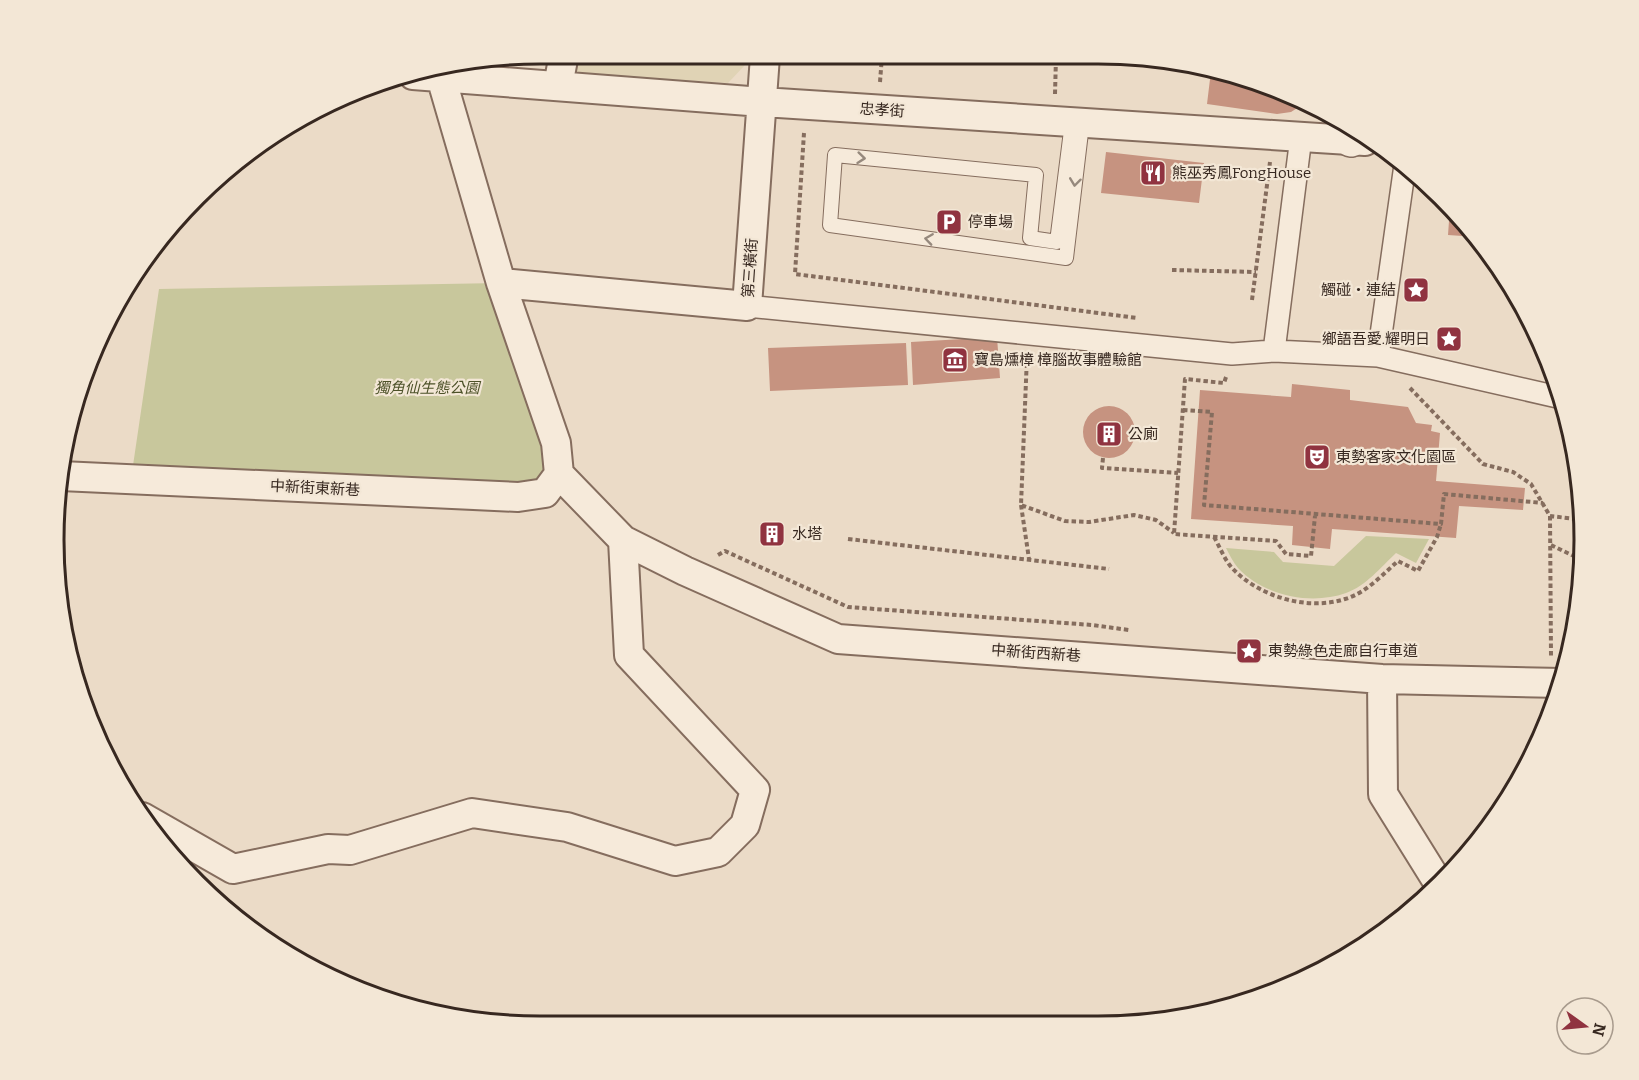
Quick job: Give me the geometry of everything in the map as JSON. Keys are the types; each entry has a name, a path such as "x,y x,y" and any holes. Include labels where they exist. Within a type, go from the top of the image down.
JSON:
{"street":[{"path":"558,86 562,64"},
{"name":"第三橫街","path":"501,283 747,306 764,64"},
{"name":"忠孝街","path":"445,75 762,102 1069,123 1352,138"},
{"path":"440,76 501,283 556,443 559,474"},
{"path":"1274,351 1287,136"},
{"path":"1378,356 1404,175"},
{"path":"747,306 1232,354 1274,351 1378,356 1552,396"},
{"name":"中新街東新巷","path":"69,476 518,497 545,493 559,474"},
{"name":"中新街西新巷","path":"559,474 623,540 685,571 838,639 1382,679 1556,670"},
{"path":"163,829 233,869 328,849 350,850 472,813 567,827 675,861 718,852 745,825 755,790 629,655 623,540"},
{"path":"1382,679 1383,794 1434,877"}],"lane":[{"path":"1069,123 1066,258 830,225 835,155 1036,175 1030,238 1057,242 1069,123"}],"path":[{"path":"1057,64 1069,123"},
{"path":"804,133 795,273 1146,319"},
{"path":"1252,300 1256,272 1287,136"},
{"path":"1172,270 1256,272"},
{"path":"1027,334 1021,505 1029,559"},
{"path":"1174,534 1185,380 1224,383 1232,354"},
{"path":"1378,356 1483,464 1513,472 1531,484 1543,503 1550,516 1551,657 1557,665"},
{"path":"1183,410 1212,412 1204,505 1315,516 1441,524"},
{"path":"1103,458 1102,468 1178,473"},
{"path":"1214,537 1231,567 1251,585 1275,596 1299,602 1322,603 1346,599 1371,585 1398,561 1418,571 1437,537 1441,524 1444,494 1543,503"},
{"path":"1021,505 1065,521 1089,522 1134,515 1156,520 1174,534 1276,541 1286,554 1311,556 1315,516"},
{"path":"1550,516 1573,519"},
{"path":"848,539 1109,569"},
{"path":"1551,545 1573,556"},
{"path":"725,551 848,607 1092,625 1139,632"},
{"path":"1540,657 1551,657"}],"shaded area":[{"path":"570,64 745,64 728,83 568,74"}],"green space":[{"name":"獨角仙生態公園","path":"501,283 556,443 545,493 131,479 159,289"},
{"path":"1366,536 1429,539 1416,563 1396,553 1373,576 1353,590 1332,597 1317,598 1288,595 1260,585 1238,568 1226,548 1274,552 1283,562 1334,566"}],"building":[{"path":"1210,78 1252,90 1297,108 1291,112 1277,114 1207,104"},
{"name":"熊巫秀鳳FongHouse","path":"1106,152 1204,163 1199,203 1101,193"},
{"path":"1449,219 1464,236 1448,235"},
{"name":"寶島燻樟 樟腦故事體驗館","path":"997,337 1000,378 913,385 911,342"},
{"path":"906,343 908,385 770,391 768,348"},
{"name":"東勢客家文化園區","path":"1292,384 1350,390 1350,400 1408,407 1416,423 1432,425 1431,431 1440,433 1436,481 1525,488 1523,510 1459,506 1456,538 1332,529 1330,549 1292,545 1293,526 1191,519 1200,390 1291,397"},
{"name":"公廁","path":"1104,406 1114,406 1128,413 1135,432 1128,451 1114,458 1104,458 1094,454 1087,447 1083,437 1083,427 1087,417 1094,410"},
{"name":"水塔","path":"772,522 781,525 784,534 781,543 772,546 763,543 760,534 763,525"}],"place":[{"name":"熊巫秀鳳FongHouse","path":"1153,173"},
{"name":"停車場","path":"949,222"},
{"name":"觸碰‧連結","path":"1416,290"},
{"name":"鄉語吾愛.耀明日","path":"1449,339"},
{"name":"寶島燻樟 樟腦故事體驗館","path":"955,360"},
{"name":"公廁","path":"1109,434"},
{"name":"東勢客家文化園區","path":"1317,457"},
{"name":"水塔","path":"772,534"},
{"name":"東勢綠色走廊自行車道","path":"1249,651"}]}
